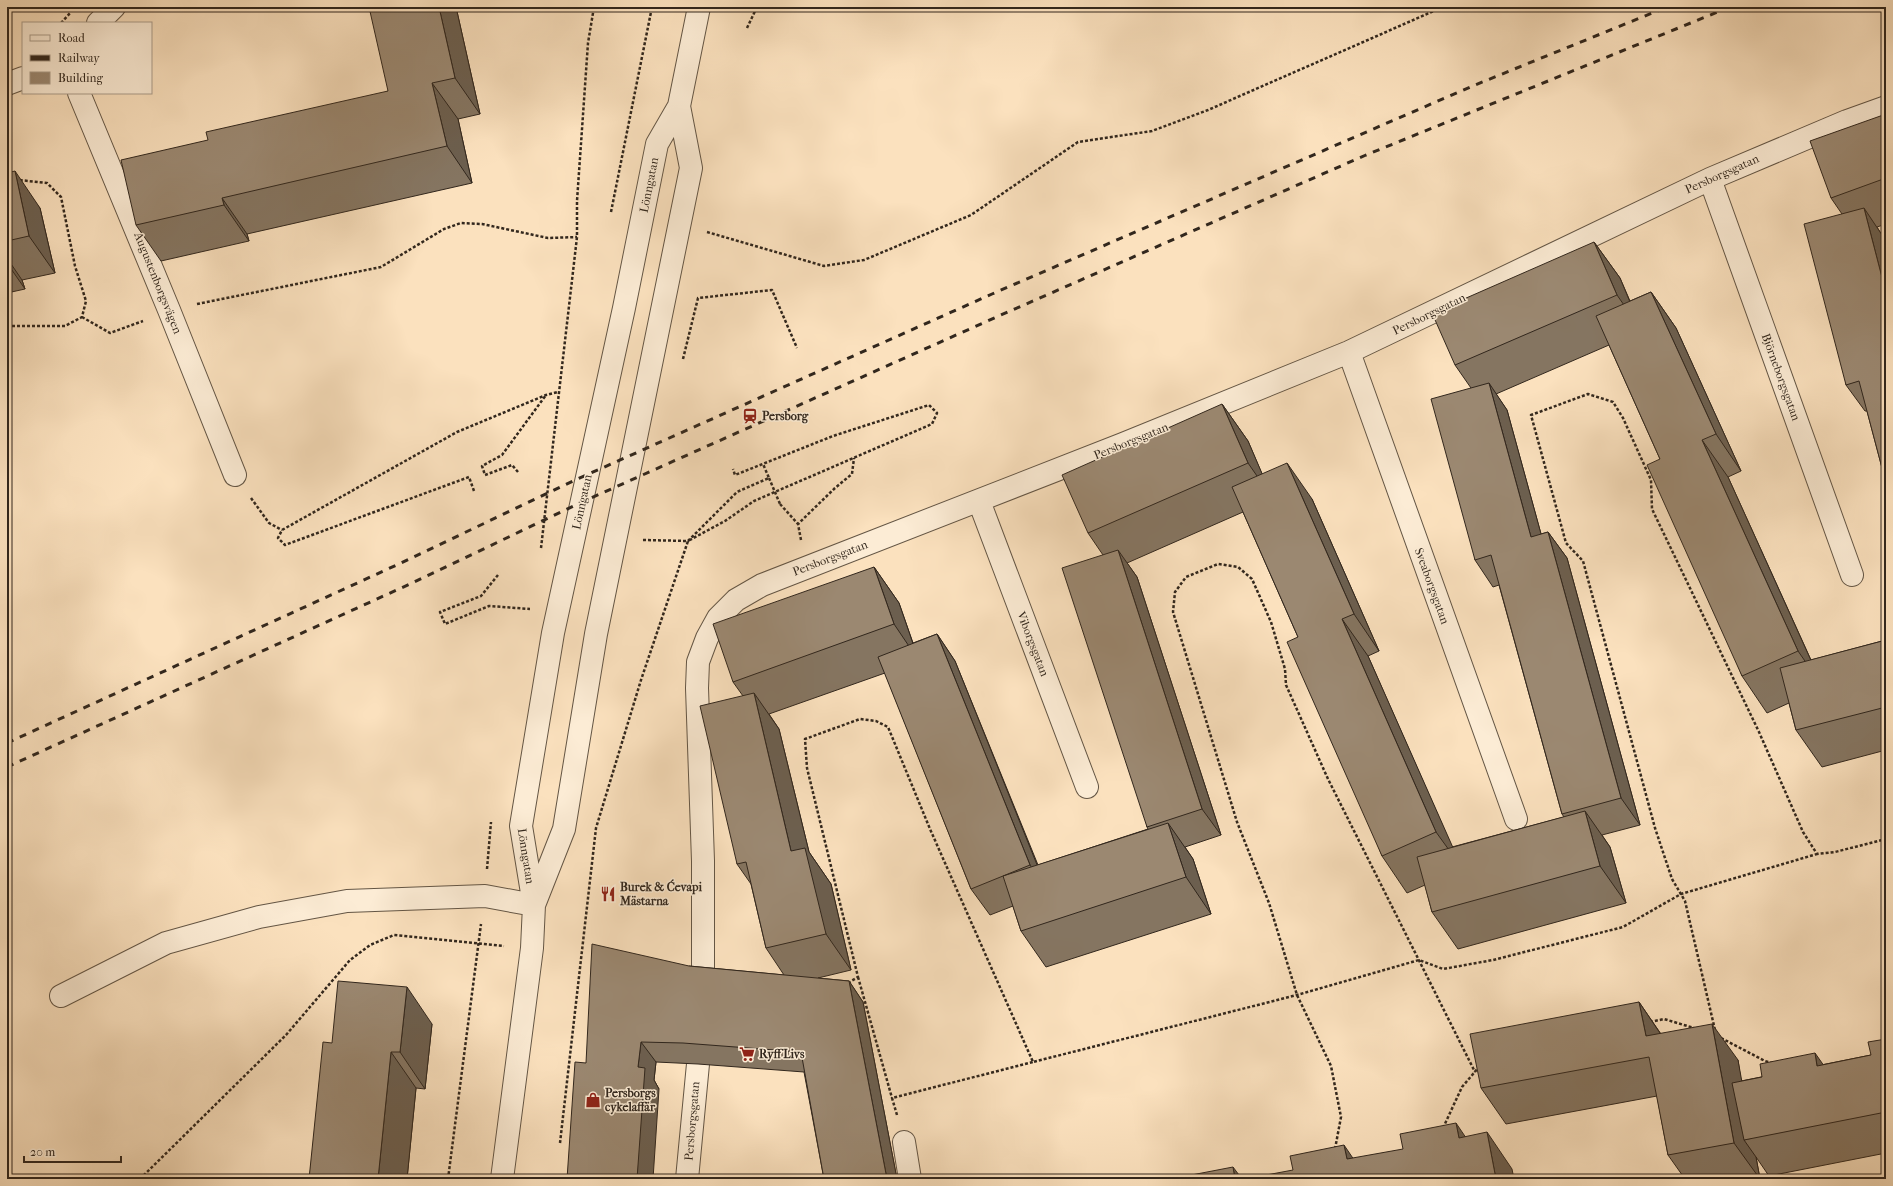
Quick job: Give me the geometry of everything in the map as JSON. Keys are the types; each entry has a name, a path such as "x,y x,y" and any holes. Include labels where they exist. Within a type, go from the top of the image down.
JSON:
{"street":[{"path":"99,22 114,7"},
{"name":"Lönngatan","path":"502,1179 532,948 534,905 521,826 553,634 624,308 657,144 679,106 699,7"},
{"path":"7,84 22,78"},
{"name":"Augustenborgsvägen","path":"79,94 169,310 235,475"},
{"name":"Lönngatan","path":"534,905 564,829 596,634 691,168 679,106"},
{"name":"Persborgsgatan","path":"703,987 703,861 697,688 698,662 707,638 718,618 736,600 762,586 810,565 979,501 1349,352 1710,179 1846,121 1886,107"},
{"name":"Björneborgsgatan","path":"1710,179 1852,575"},
{"name":"Sveaborgsgatan","path":"1349,352 1516,819"},
{"name":"Viborgsgatan","path":"979,501 1087,787"},
{"path":"61,996 166,943 259,917 347,901 485,896 534,905"},
{"name":"Persborgsgatan","path":"687,1179 698,1064"},
{"path":"904,1142 910,1179"}],"path":[{"path":"62,22 75,7"},
{"path":"540,555 577,237 577,201 588,43 594,7"},
{"path":"610,212 652,7"},
{"path":"747,28 757,8 765,7"},
{"path":"705,231 824,266 864,260 971,215 1078,142 1159,129 1208,110 1443,7"},
{"path":"14,179 47,183 61,197 76,266 86,301 82,318"},
{"path":"82,318 110,334 169,310 381,266 444,229 462,223 482,224 548,238 577,237"},
{"path":"728,295 772,290 797,348"},
{"path":"7,326 65,326 82,318"},
{"path":"474,491 470,478 285,545 278,538 282,530 457,432 546,395 558,392"},
{"path":"1779,1064 1765,1061 1716,1036 1686,901 1672,879 1655,828 1583,561 1566,543 1531,415 1588,394 1613,402 1623,418 1651,480 1652,509 1759,732 1803,832 1817,854"},
{"path":"518,472 512,465 485,475 482,466 502,455 546,395"},
{"path":"798,524 835,488 852,474 854,458"},
{"path":"763,464 780,504 798,524 802,545 810,565"},
{"path":"235,475 269,523 282,530"},
{"path":"638,540 688,542 737,492 769,478"},
{"path":"1333,1156 1341,1117 1332,1066 1297,995 1269,903 1238,822 1173,612 1174,592 1186,577 1218,564 1238,567 1252,579 1271,622 1285,669 1286,685 1328,779 1475,1072"},
{"path":"498,575 481,596 440,612 445,624 489,606 534,610"},
{"path":"904,1142 858,977 807,768 805,738 860,719 876,721 888,727 930,829 1033,1062"},
{"path":"448,1179 485,896 489,834 492,818"},
{"path":"892,1098 1297,995 1419,960 1443,969 1493,960 1622,927 1682,894 1817,854 1835,852 1886,839"},
{"path":"140,1179 286,1035 350,960 370,945 394,935 478,944"},
{"path":"845,984 858,977"},
{"path":"1649,1022 1664,1019 1702,1031"},
{"path":"1439,1135 1462,1087 1480,1066"}],"building":[{"path":"369,7 439,7 455,78 432,83 447,146 222,198 224,205 136,225 121,160 208,140 206,132 388,91"},
{"path":"1886,114 1886,178 1831,198 1810,141"},
{"path":"15,171 29,236 7,241 7,173"},
{"path":"1864,208 1886,293 1886,483 1859,381 1846,385 1804,224"},
{"path":"1594,242 1617,295 1455,365 1432,313"},
{"path":"1651,292 1716,434 1702,440 1798,651 1742,676 1647,465 1660,459 1596,316"},
{"path":"1489,383 1531,537 1548,532 1621,798 1562,814 1491,555 1475,560 1431,399"},
{"path":"1222,404 1248,463 1088,533 1062,475"},
{"path":"1287,463 1354,614 1342,619 1436,832 1382,856 1287,642 1298,637 1232,487"},
{"path":"1118,550 1202,809 1147,827 1062,568"},
{"path":"874,567 894,624 733,682 713,624"},
{"path":"937,634 1030,865 971,889 878,657"},
{"path":"1886,640 1886,707 1796,730 1780,668"},
{"path":"754,693 791,851 805,848 826,934 766,948 746,862 737,864 700,706"},
{"path":"1585,811 1600,866 1432,912 1417,857"},
{"path":"1168,823 1186,877 1021,931 1003,876"},
{"path":"592,944 689,966 849,981 887,1179 824,1179 801,1052 683,1043 641,1042 638,1067 645,1068 637,1179 567,1179 575,1062 586,1063"},
{"path":"338,981 407,987 400,1052 391,1052 378,1179 309,1179 323,1042 332,1043"},
{"path":"1639,1002 1646,1036 1712,1024 1734,1143 1668,1155 1649,1057 1481,1088 1470,1034"},
{"path":"1886,1039 1886,1112 1744,1140 1732,1083 1762,1077 1760,1064 1815,1053 1817,1066 1871,1055 1868,1042"},
{"path":"1456,1123 1459,1138 1487,1132 1496,1179 1245,1179 1293,1170 1290,1156 1344,1145 1347,1159 1403,1149 1400,1134"},
{"path":"1233,1167 1235,1179 1181,1179 1181,1177"}],"railway":[{"path":"7,743 401,563 573,481 992,294 1475,85 1667,7"},
{"path":"7,767 410,584 582,502 1001,315 1366,155 1730,7"}],"place":[{"name":"Persborg","path":"750,416"},
{"name":"Burek & Ćevapi Mästarna","path":"608,894"},
{"name":"Ryff Livs","path":"747,1054"},
{"name":"Persborgs cykelaffär","path":"593,1100"}]}
